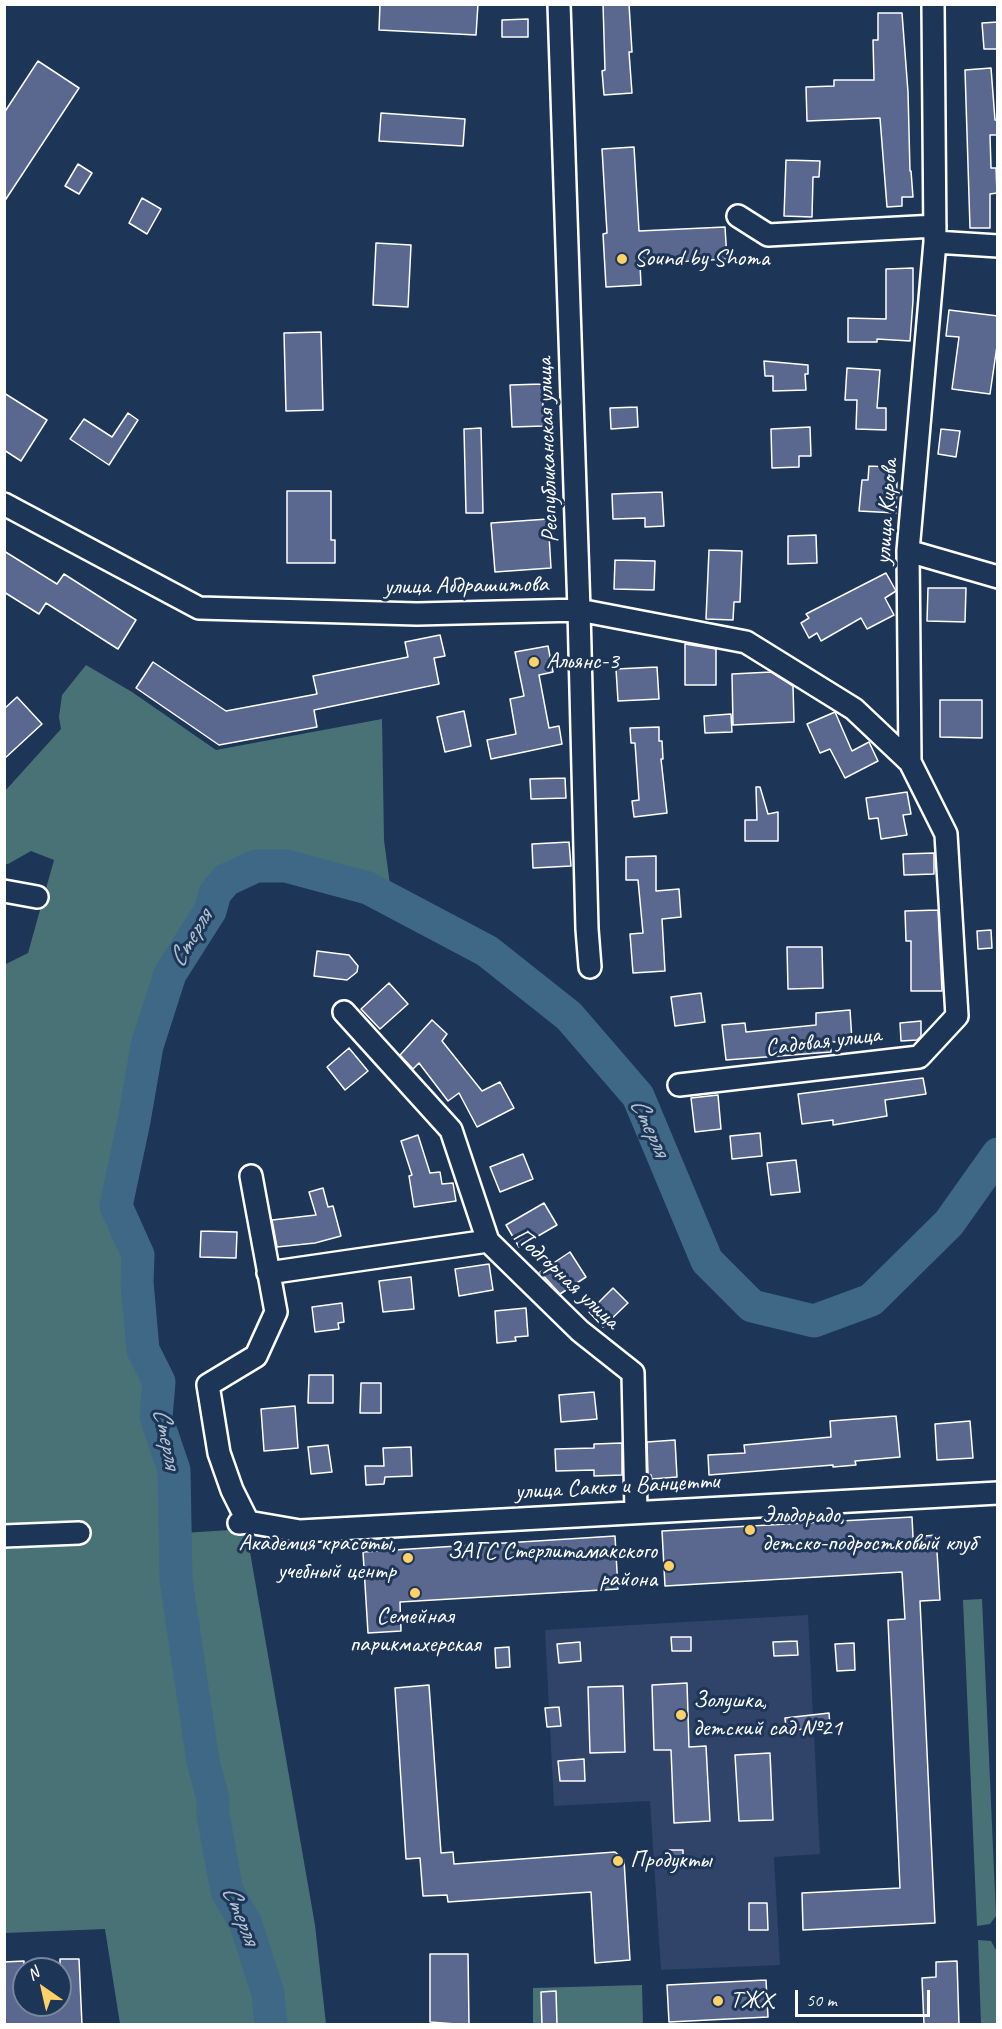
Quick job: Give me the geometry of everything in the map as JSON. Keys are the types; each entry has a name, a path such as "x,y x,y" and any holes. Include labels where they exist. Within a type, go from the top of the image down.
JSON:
{"street":[{"name":"Республиканская улица","path":"559,4 590,967"},
{"name":"улица Кирова","path":"933,4 935,234 908,552 910,762 946,834 957,1016"},
{"path":"738,216 768,235 935,234 998,246"},
{"name":"улица Абдрашитова","path":"4,504 200,608 417,615 579,610 746,642 854,709 910,762"},
{"path":"908,552 998,577"},
{"path":"4,891 37,897"},
{"name":"Подгорная улица","path":"344,1012 452,1130 488,1241 580,1330 633,1372 636,1512"},
{"name":"Садовая улица","path":"679,1085 919,1056 957,1016"},
{"path":"251,1176 268,1274 488,1241"},
{"name":"улица Сакко и Ванцетти","path":"268,1274 276,1312 256,1356 208,1385 219,1453 244,1522 300,1532 998,1493"},
{"path":"4,1536 79,1533"}],"shaded area":[{"name":"Золушка, детский сад №21","path":"808,1615 820,1854 774,1857 780,1965 661,1970 650,1801 554,1806 545,1630"}],"green space":[{"path":"86,665 132,692 216,750 382,719 384,840 390,885 288,857 248,858 213,878 199,913 161,969 143,1023 114,1180 104,1205 127,1254 130,1348 147,1384 148,1415 165,1472 169,1582 191,1743 218,1893 241,1927 265,1995 267,2024 120,2024 105,1929 5,1933 4,965 28,953 54,860 31,851 5,864 5,791 61,729 59,717 62,695"},
{"path":"246,1529 315,1925 326,2024 279,2024 276,1993 255,1922 234,1889 223,1800 213,1760 183,1533"},
{"path":"982,1599 996,1916 990,1924 977,1926 963,1600"},
{"path":"978,1940 991,1941 997,1952 997,2024 981,2024"},
{"path":"642,1985 643,2024 533,2024 533,1988"}],"building":[{"path":"380,4 478,4 476,35 379,30"},
{"path":"603,4 629,4 632,93 604,95"},
{"path":"878,13 902,13 913,197 902,197 902,206 887,207 880,118 807,121 806,87 834,86 834,80 874,80 873,40 878,40"},
{"path":"528,19 528,37 502,37 502,20"},
{"path":"998,22 998,49 984,49 982,23"},
{"path":"38,61 79,88 4,202 4,113"},
{"path":"991,68 998,135 990,135 991,168 996,168 997,193 990,194 990,228 970,228 965,70"},
{"path":"381,113 465,119 463,146 379,141"},
{"path":"634,147 639,231 725,227 727,259 640,264 641,285 606,287 603,234 607,233 602,149"},
{"path":"786,160 820,161 819,177 813,177 812,217 784,216"},
{"path":"78,164 92,173 79,194 65,186"},
{"path":"142,198 161,209 147,234 129,223"},
{"path":"376,243 411,245 408,307 373,305"},
{"path":"913,268 910,341 877,339 877,342 848,342 848,318 886,319 886,269"},
{"path":"949,310 998,316 998,339 990,394 952,389 959,337 946,336"},
{"path":"321,332 323,410 286,411 284,333"},
{"path":"764,361 808,365 808,374 805,374 806,390 773,391 773,376 765,376"},
{"path":"847,368 880,370 877,408 886,408 886,430 856,429 857,400 845,400"},
{"path":"542,384 544,426 512,427 510,385"},
{"path":"4,393 47,420 21,461 4,450"},
{"path":"637,407 638,427 611,429 610,408"},
{"path":"128,413 138,420 109,465 70,439 84,419 112,437"},
{"path":"810,427 811,456 799,456 799,467 772,468 771,429"},
{"path":"481,428 483,513 466,513 464,429"},
{"path":"941,429 960,431 956,457 938,454"},
{"path":"869,466 889,467 888,481 897,482 896,513 859,511 862,480 868,480"},
{"path":"287,491 331,491 331,540 335,540 335,563 287,563"},
{"path":"662,492 664,526 645,527 645,518 613,519 612,494"},
{"path":"548,519 551,568 495,572 491,523"},
{"path":"816,535 817,563 788,564 788,536"},
{"path":"709,550 742,551 740,602 734,602 733,620 706,619"},
{"path":"4,551 57,584 64,574 136,620 118,649 46,603 39,614 4,592"},
{"path":"615,560 655,561 654,590 614,589"},
{"path":"886,573 896,591 885,598 894,615 867,629 861,618 821,641 817,633 809,638 801,623 809,618 806,614"},
{"path":"928,588 966,588 965,622 927,621"},
{"path":"440,635 445,656 434,658 439,684 314,710 317,727 219,745 136,688 153,662 226,711 317,694 313,676 408,657 405,642"},
{"path":"685,644 716,649 716,685 685,685"},
{"path":"548,646 553,672 539,675 549,728 559,726 562,744 491,759 487,740 516,734 510,699 524,696 515,652"},
{"path":"657,667 659,699 618,701 616,669"},
{"path":"771,672 793,686 794,722 733,725 732,674"},
{"path":"17,697 42,724 4,759 4,709"},
{"path":"940,700 982,700 982,738 940,737"},
{"path":"464,711 471,746 445,752 437,717"},
{"path":"835,712 852,751 869,742 878,761 845,778 830,749 820,753 807,724"},
{"path":"731,714 732,732 705,733 704,716"},
{"path":"659,727 667,813 634,817 632,801 639,800 635,743 631,743 630,728"},
{"path":"565,778 566,798 531,799 530,779"},
{"path":"756,787 760,787 768,814 778,812 778,841 745,841 745,820 757,820"},
{"path":"907,792 911,814 903,815 907,835 881,839 878,818 869,819 866,798"},
{"path":"569,842 571,866 533,868 532,844"},
{"path":"934,853 934,874 904,875 903,854"},
{"path":"656,856 656,891 679,889 681,917 662,919 665,971 633,973 630,934 643,933 638,880 626,880 626,857"},
{"path":"938,910 942,991 911,991 911,941 906,941 905,911"},
{"path":"991,930 992,948 978,949 977,931"},
{"path":"787,947 822,947 823,988 788,989"},
{"path":"317,951 349,955 358,966 357,972 347,980 314,976"},
{"path":"389,983 408,1004 380,1029 361,1009"},
{"path":"701,993 705,1022 675,1026 671,997"},
{"path":"850,1010 852,1041 831,1042 831,1052 726,1060 722,1025 745,1023 746,1032 816,1025 816,1013"},
{"path":"432,1020 447,1034 442,1041 482,1091 500,1082 514,1108 477,1127 459,1093 448,1101 419,1063 413,1069 400,1055"},
{"path":"921,1021 921,1036 917,1040 901,1041 900,1023"},
{"path":"349,1048 368,1071 345,1090 327,1067"},
{"path":"923,1078 926,1094 885,1100 887,1116 833,1125 833,1120 802,1124 798,1094"},
{"path":"718,1095 721,1129 695,1132 691,1098"},
{"path":"760,1133 762,1156 732,1159 730,1136"},
{"path":"418,1135 430,1173 440,1172 442,1184 453,1183 456,1201 414,1207 409,1176 412,1175 401,1141"},
{"path":"523,1154 533,1179 500,1192 490,1167"},
{"path":"796,1160 800,1192 771,1195 767,1163"},
{"path":"323,1188 328,1207 333,1206 341,1236 315,1243 277,1247 272,1220 316,1215 309,1192"},
{"path":"544,1203 557,1225 519,1247 506,1225"},
{"path":"201,1231 237,1232 236,1258 200,1257"},
{"path":"570,1252 586,1277 560,1294 540,1272"},
{"path":"489,1264 493,1290 459,1296 455,1269"},
{"path":"411,1277 414,1309 383,1312 379,1281"},
{"path":"613,1288 628,1303 603,1327 589,1312"},
{"path":"342,1303 344,1322 338,1323 339,1329 315,1332 312,1307"},
{"path":"526,1308 528,1336 515,1337 516,1341 497,1343 495,1311"},
{"path":"309,1375 333,1375 333,1403 308,1403"},
{"path":"361,1383 381,1383 381,1413 360,1413"},
{"path":"594,1392 597,1419 561,1422 559,1395"},
{"path":"295,1406 298,1448 264,1451 261,1409"},
{"path":"896,1416 900,1457 855,1461 856,1465 709,1475 708,1455 745,1453 744,1445 831,1437 830,1421"},
{"path":"970,1421 973,1458 937,1460 935,1424"},
{"path":"675,1440 677,1477 652,1479 651,1475 648,1475 647,1442"},
{"path":"622,1443 622,1475 594,1476 594,1470 556,1471 555,1449 594,1448 594,1444"},
{"path":"328,1445 332,1472 311,1474 308,1447"},
{"path":"411,1447 412,1476 385,1477 384,1484 366,1485 365,1466 384,1466 383,1448"},
{"path":"912,1517 913,1537 936,1535 940,1600 920,1601 935,1923 803,1930 802,1893 900,1888 888,1620 905,1619 902,1572 665,1586 662,1531"},
{"path":"615,1536 618,1589 400,1602 401,1631 368,1633 363,1552"},
{"path":"671,1637 691,1637 691,1651 672,1651"},
{"path":"797,1641 798,1655 774,1656 773,1642"},
{"path":"580,1642 581,1661 559,1663 557,1644"},
{"path":"854,1643 855,1670 837,1671 835,1644"},
{"path":"509,1647 510,1667 496,1668 495,1648"},
{"path":"687,1683 689,1747 706,1746 710,1821 674,1823 671,1750 654,1750 652,1685"},
{"path":"429,1685 441,1853 453,1852 454,1864 615,1852 624,1860 630,1960 595,1963 591,1892 448,1902 447,1895 423,1896 420,1858 406,1859 395,1688"},
{"path":"623,1686 625,1752 590,1753 588,1687"},
{"path":"559,1707 561,1726 547,1727 545,1708"},
{"path":"829,1713 830,1726 786,1731 785,1718"},
{"path":"770,1753 773,1820 739,1821 735,1755"},
{"path":"584,1759 585,1781 560,1781 558,1761"},
{"path":"669,1850 683,1850 683,1866 670,1866"},
{"path":"749,1903 767,1903 768,1930 749,1930"},
{"path":"430,1954 468,1954 469,2025 430,2022"},
{"path":"72,1959 79,1959 82,2025 4,2025 4,1962 12,1962 12,2017 72,2017"},
{"path":"957,1961 959,2025 924,2025 922,1978 936,1977 936,1962"},
{"name":"ТЖХ","path":"766,1980 768,2017 669,2022 667,1985"},
{"path":"556,1991 557,2025 542,2025 541,1992"}],"waterway":[{"name":"Стерля","path":"271,2024 268,1994 246,1924 227,1891 213,1815 213,1799 203,1761 176,1580 174,1470 156,1417 159,1382 143,1350 137,1282 138,1255 116,1206 147,1046 170,974 210,911 215,893 226,880 256,866 286,866 368,888 487,951 569,1016 638,1096 707,1261 752,1306 814,1321 871,1300 949,1223 998,1154"}],"place":[{"name":"Sound by Shoma","path":"622,259"},
{"name":"Альянс-3","path":"534,662"},
{"name":"Эльдорадо, детско-подростковый клуб","path":"750,1530"},
{"name":"Академия красоты, учебный центр","path":"408,1558"},
{"name":"ЗАГС Стерлитамакского района","path":"669,1566"},
{"name":"Семейная парикмахерская","path":"415,1593"},
{"name":"Золушка, детский сад №21","path":"681,1715"},
{"name":"Продукты","path":"618,1861"},
{"name":"ТЖХ","path":"718,2001"}]}
